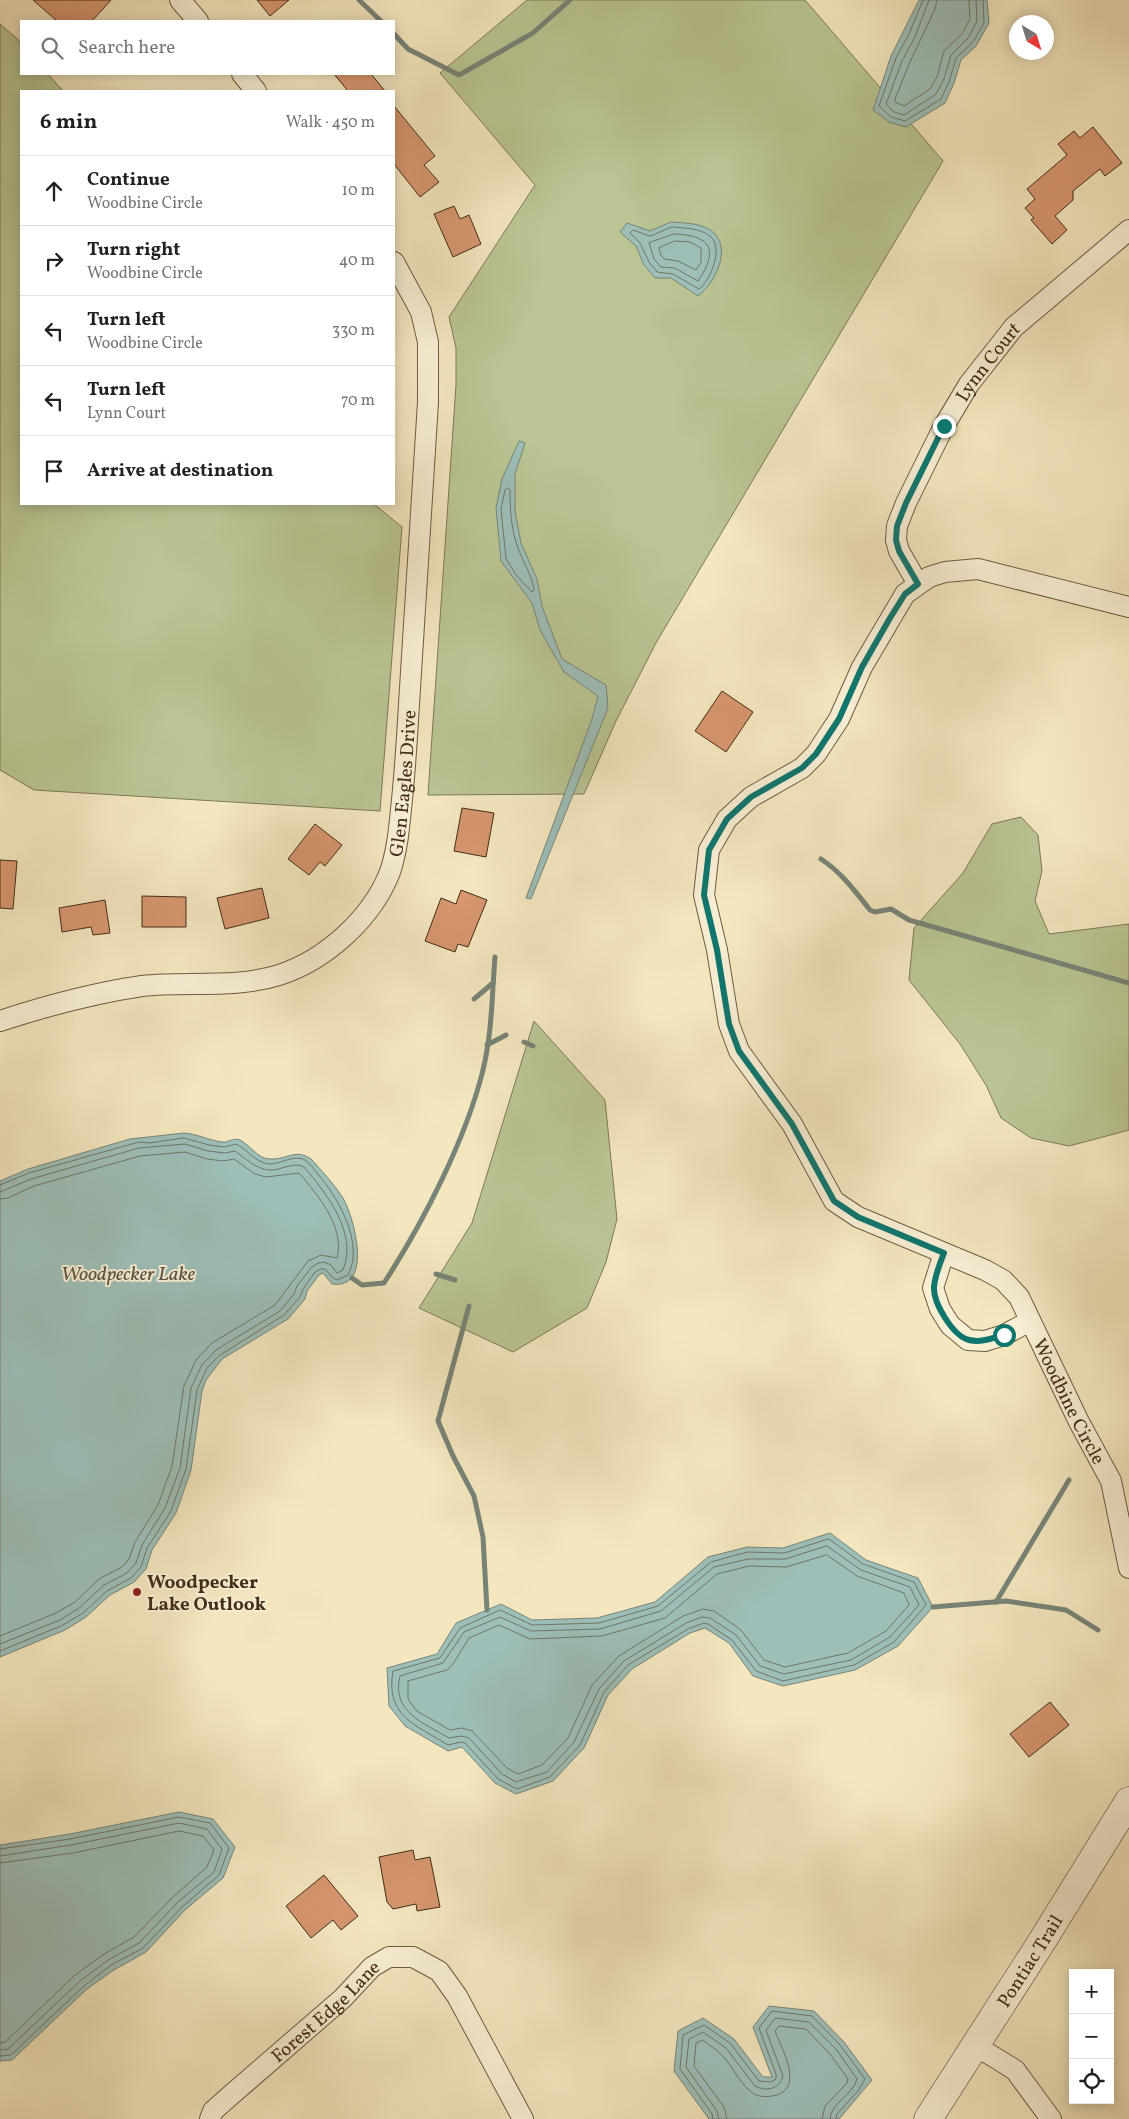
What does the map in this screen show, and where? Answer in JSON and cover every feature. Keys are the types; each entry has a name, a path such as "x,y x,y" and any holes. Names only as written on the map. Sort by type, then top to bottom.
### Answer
{"main road":[{"name":"Pontiac Trail","path":"928,2119 976,2046 1129,1801"}],"street":[{"path":"180,0 197,20"},
{"path":"243,75 255,90"},
{"name":"Lynn Court","path":"918,584 899,551 896,540 897,526 906,503 944,426 969,384 1014,327 1129,230"},
{"name":"Glen Eagles Drive","path":"0,1021 87,996 143,986 260,980 294,970 328,950 355,927 374,902 389,874 396,851 405,772 428,402 428,342 421,312 395,264"},
{"name":"Woodbine Circle","path":"1129,607 978,569 945,572 929,577 918,584 905,594 890,618 862,667 839,719 816,754 802,768 751,797 727,819 709,850 704,895 717,950 729,1024 739,1051 792,1124 834,1201 858,1217 985,1270 1003,1280 1019,1297 1079,1422 1120,1478 1129,1568"},
{"name":"Woodbine Circle","path":"944,1253 933,1288 940,1309 950,1325 968,1340 986,1341 1004,1335 1030,1321"},
{"name":"Forest Edge Lane","path":"210,2119 213,2112 231,2095 342,1998 372,1967 390,1957 413,1957 439,1972 456,1996 523,2119"},
{"path":"976,2046 1015,2070 1051,2119"}],"green space":[{"path":"527,0 805,0 943,161 657,641 616,721 584,794 428,795 456,385 456,348 449,317 535,185 440,73"},
{"path":"0,24 20,41 20,75 49,75 62,90 20,90 20,505 375,505 402,527 380,811 34,790 0,770"},
{"path":"1021,817 1038,835 1042,871 1035,901 1049,934 1129,924 1129,1130 1069,1146 1031,1138 1001,1118 986,1085 960,1044 909,980 914,928 963,873 992,824"},
{"path":"534,1021 605,1100 617,1219 606,1262 587,1308 513,1352 419,1308 472,1223"}],"water":[{"path":"919,0 987,0 989,23 976,46 961,60 945,103 906,127 889,122 873,110 891,56"},
{"path":"671,222 694,224 706,228 711,230 720,241 721,258 715,276 698,296 671,278 655,278 644,265 636,246 620,232 627,223 650,231"},
{"path":"519,441 525,443 515,474 515,512 521,543 537,579 542,606 562,659 606,685 608,708 531,899 526,898 592,719 598,696 564,672 540,630 532,603 501,561 496,508 502,479"},
{"name":"Woodpecker Lake","path":"184,1133 222,1142 238,1139 262,1157 270,1159 300,1154 311,1159 343,1198 352,1220 357,1250 357,1264 353,1276 345,1283 332,1284 323,1273 319,1275 307,1291 305,1299 288,1319 222,1359 206,1380 202,1391 191,1470 176,1513 152,1550 146,1569 134,1582 110,1595 86,1617 65,1630 0,1657 0,1181 28,1169 130,1139"},
{"path":"830,1533 866,1560 918,1578 933,1607 898,1646 855,1670 783,1686 753,1676 729,1643 705,1628 690,1633 632,1669 608,1695 584,1748 553,1781 516,1794 495,1783 462,1747 448,1751 405,1726 389,1706 387,1668 437,1654 456,1623 501,1604 532,1620 597,1618 655,1602 708,1557 747,1547 783,1548"},
{"path":"179,1812 213,1819 235,1847 223,1878 185,1910 146,1952 114,1970 87,1989 12,2060 0,2061 0,1845 70,1834"},
{"path":"769,2006 814,2011 844,2042 872,2080 839,2119 709,2119 674,2071 678,2031 703,2018 734,2039 763,2077 772,2077 753,2027"}],"building":[{"path":"33,0 111,0 93,20 56,20"},
{"path":"257,0 289,0 270,16"},
{"path":"335,75 372,75 384,90 347,90"},
{"path":"395,107 435,156 424,165 439,182 420,197 395,165"},
{"path":"1093,127 1122,163 1105,176 1100,169 1073,191 1073,200 1055,216 1067,230 1052,244 1031,220 1034,218 1025,208 1035,199 1027,189 1067,155 1058,144 1074,131 1080,138"},
{"path":"454,206 460,219 469,215 481,244 453,257 434,214"},
{"path":"722,691 753,712 726,752 695,731"},
{"path":"462,808 494,813 486,857 454,851"},
{"path":"315,824 342,845 325,866 320,862 309,875 288,859"},
{"path":"0,860 17,861 13,909 0,908"},
{"path":"262,888 269,918 225,929 217,898"},
{"path":"461,890 487,900 468,947 458,944 455,952 425,941 441,898 456,904"},
{"path":"142,896 186,897 186,927 142,927"},
{"path":"105,900 110,933 93,935 91,927 62,932 59,908"},
{"path":"1050,1702 1069,1725 1029,1757 1010,1734"},
{"path":"413,1850 415,1860 430,1857 440,1907 417,1911 416,1904 393,1909 387,1902 379,1857"},
{"path":"324,1875 358,1916 341,1930 333,1920 311,1938 286,1906"}],"waterway":[{"path":"359,0 380,20"},
{"path":"395,35 408,49 459,75 533,33 570,0"},
{"path":"821,859 841,876 870,910 875,912 891,909 909,920 1129,983"},
{"path":"352,1278 362,1285 384,1283 414,1234 442,1180 466,1124 483,1070 491,1014 495,957"},
{"path":"474,999 493,983"},
{"path":"487,1045 506,1035"},
{"path":"524,1042 533,1046"},
{"path":"436,1274 455,1280"},
{"path":"469,1306 438,1421 453,1456 474,1496 483,1537 487,1610"},
{"path":"996,1602 1069,1480"},
{"path":"933,1607 1006,1601 1066,1610 1098,1630"}],"place":[{"name":"Woodpecker Lake Outlook","path":"137,1592"}],"route":[{"path":"944,426 906,503 897,526 896,540 899,551 918,584 905,594 890,618 862,667 839,719 816,754 802,768 751,797 727,819 709,850 704,895 717,950 729,1024 739,1051 792,1124 834,1201 858,1217 944,1253 933,1288 940,1309 950,1325 968,1340 986,1341 1004,1335"}]}
